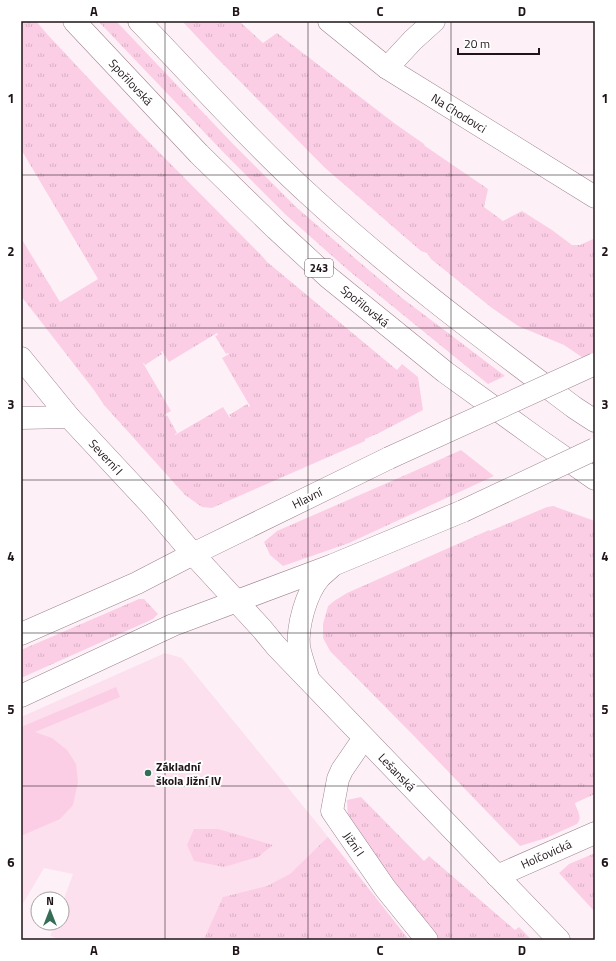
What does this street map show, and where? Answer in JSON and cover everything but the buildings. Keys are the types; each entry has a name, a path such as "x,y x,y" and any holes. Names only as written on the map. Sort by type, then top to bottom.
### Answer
{"main road":[{"name":"Spořilovská","path":"74,21 199,154 328,277 445,372 595,479"},
{"path":"139,21 260,148 343,225 459,320 575,408 595,421"},
{"name":"Na Chodovci","path":"329,21 387,68 595,197"},
{"path":"387,68 413,40 434,21"},
{"name":"Severní I","path":"21,358 69,417 148,502 236,602"},
{"name":"Hlavní","path":"21,634 137,583 389,458 595,364"},
{"path":"21,418 69,417"},
{"path":"21,696 173,625 332,565 463,511 595,449"},
{"path":"309,680 299,648 299,629 302,614 312,590 320,578 332,565"},
{"name":"Lešanská","path":"236,602 276,646 559,940"},
{"name":"Jižní I","path":"364,738 342,770 338,779 332,811 385,888 426,940"},
{"name":"Holčovická","path":"496,876 595,833"}],"shaded area":[{"name":"Základní škola Jižní IV","path":"165,653 182,658 321,828 409,940 61,940 50,936 52,931 70,931 70,891 67,891 73,874 44,868 21,907 21,717"}],"green space":[{"path":"21,21 36,21 136,129 267,262 397,370 402,364 418,377 423,410 365,439 365,441 212,508 202,507 185,495 104,405 21,296 21,238 60,302 98,279 22,151 21,152","holes":["217,333 218,335 215,336 226,354 229,354 222,358 250,406 249,407 247,404 229,415 231,417 230,418 223,407 175,435 177,433 167,415 165,417 164,415 171,411 143,363 145,365 162,354 162,351 169,362"]},
{"path":"98,21 116,21 234,145 295,206 402,298 505,376 488,384 348,270 286,215 225,154"},
{"path":"182,21 239,21 263,43 277,33 425,146 488,189 484,207 503,221 522,211 572,245 580,245 593,239 595,240 595,366 564,345 518,326 492,308 431,259 427,253 421,251 324,167"},
{"path":"461,450 494,476 349,543 283,566 270,555 264,542 277,531"},
{"path":"553,506 595,521 595,794 575,803 580,816 577,824 546,838 520,846 330,651 323,638 323,624 328,606 347,593 489,530 490,531 547,507"},
{"path":"139,599 144,599 158,614 153,619 21,678 21,650"},
{"path":"116,687 120,697 35,732 52,738 67,750 76,764 78,782 73,805 60,819 21,836 21,727"},
{"path":"361,797 424,861 429,856 515,930 519,927 532,940 437,940 348,820 347,800"},
{"path":"194,829 218,829 273,845 258,857 224,867 194,861 187,845"},
{"path":"328,837 409,940 204,939 223,897 267,886 290,874"},
{"path":"595,853 595,912 559,873 569,864"}],"place":[{"name":"Základní škola Jižní IV","path":"148,773"}]}
